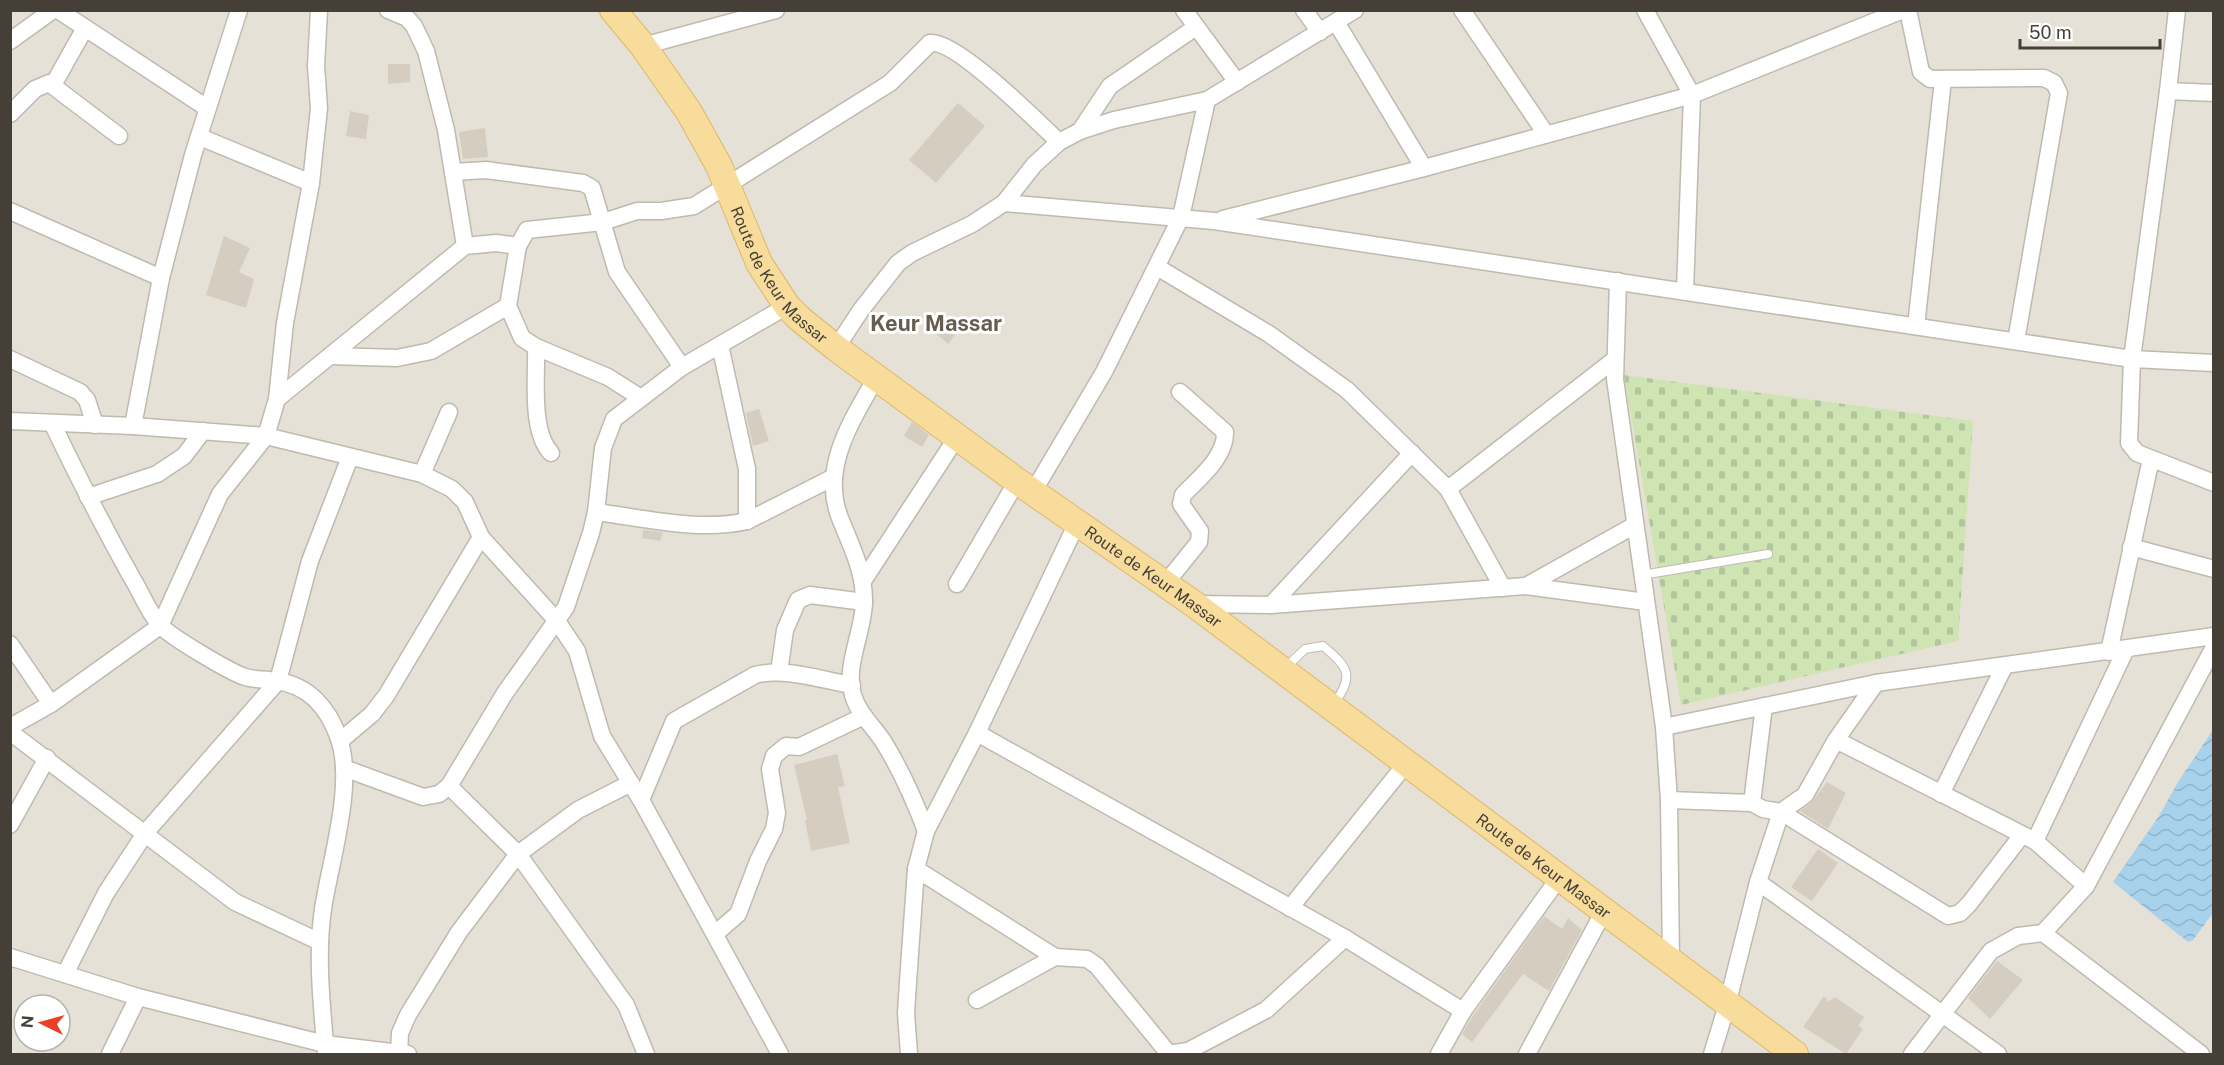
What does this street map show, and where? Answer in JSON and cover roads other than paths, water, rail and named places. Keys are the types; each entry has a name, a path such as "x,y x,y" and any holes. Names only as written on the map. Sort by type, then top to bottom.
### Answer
{"main road":[{"name":"Route de Keur Massar","path":"613,10 643,46 689,112 728,186 759,263 786,306 876,378 1194,604 1405,765 1795,1054"}],"street":[{"path":"10,41 53,10"},
{"path":"58,10 207,108"},
{"path":"134,426 161,278 207,108 239,10"},
{"path":"10,727 51,704 160,626 220,494 266,436 277,399 285,323 311,183 320,108 316,66 319,10"},
{"path":"388,10 407,18 414,26 426,51 453,172 465,246"},
{"path":"643,46 776,10"},
{"path":"1184,10 1237,82"},
{"path":"1304,10 1320,32"},
{"path":"836,348 898,263 912,253 972,224 1004,203 1034,165 1059,142 1080,131 1114,120 1207,100 1355,10"},
{"path":"1462,10 1546,134"},
{"path":"1645,10 1692,95 1685,291"},
{"path":"1214,221 1424,168 1692,95 1903,10"},
{"path":"1908,10 1921,72 1930,79 1943,81 2044,78 2054,83 2059,93 2016,341"},
{"path":"2177,10 2132,359 2129,443 2137,453 2214,483"},
{"path":"1336,22 1424,168"},
{"path":"1080,131 1110,86 1196,27"},
{"path":"54,85 85,28"},
{"path":"641,398 590,368 536,347 522,338 508,306 518,246 527,230 603,222 637,211 661,211 694,206 890,82 930,44 936,42 945,45 997,84 1059,142"},
{"path":"1916,326 1943,81"},
{"path":"10,114 40,85 54,85 119,136"},
{"path":"2168,91 2214,93"},
{"path":"957,584 1104,372 1181,217 1207,100"},
{"path":"200,137 311,183"},
{"path":"453,172 486,170 583,183 592,188 617,272 682,367"},
{"path":"1004,203 1214,221 2132,359 2214,363"},
{"path":"10,211 161,278"},
{"path":"277,399 465,246 496,243 518,246"},
{"path":"1157,267 1269,334 1347,390 1448,489 1503,588"},
{"path":"1618,280 1614,360 1664,727 1669,800 1671,962"},
{"path":"330,356 397,358 431,351 508,306"},
{"path":"344,768 423,797 439,794 449,786 505,693 566,607 574,588 596,512 606,433 614,419 682,367 786,306"},
{"path":"720,345 747,469 747,521"},
{"path":"536,347 538,426 543,445 551,453"},
{"path":"10,358 80,392 87,400 95,425"},
{"path":"1448,489 1614,360"},
{"path":"876,378 837,458 834,477 834,499 839,517 857,554 863,581 864,602 852,685 857,706 882,740 909,785 926,831"},
{"path":"1165,584 1200,542 1200,531 1181,504 1183,495 1220,454 1226,442 1225,432 1180,392"},
{"path":"422,474 449,412"},
{"path":"10,421 134,426 266,436 422,474 452,489 465,502 481,537 556,621 577,651 595,722 602,736 641,800 780,1054"},
{"path":"53,424 87,497 160,626 228,670 260,680 278,681 309,693 321,704 332,720 340,741 344,768 338,833 320,942 326,1049"},
{"path":"87,497 157,474 183,456 203,431"},
{"path":"863,581 957,437"},
{"path":"1272,605 1412,453"},
{"path":"65,974 111,885 146,832 278,681 310,561 350,457"},
{"path":"1669,800 1752,803 1763,809 1781,812 1948,916 1960,913 2029,838 2118,650 2131,548 2151,459"},
{"path":"596,512 714,525 747,521 834,477"},
{"path":"909,1054 906,1013 916,868 926,831 977,733 1077,523"},
{"path":"1526,586 1635,525"},
{"path":"340,741 372,714 386,696 481,537"},
{"path":"2131,548 2214,569"},
{"path":"1194,604 1272,605 1526,586 1646,602"},
{"path":"779,672 785,630 798,600 810,596 864,602"},
{"path":"1664,727 1876,683 2214,636"},
{"path":"10,644 51,704"},
{"path":"1912,1054 1991,951 2018,936 2043,933 2086,886 2214,647"},
{"path":"1941,794 2004,667"},
{"path":"641,800 674,721 755,675 779,672 852,685"},
{"path":"1712,1054 1727,1005 1758,882 1781,812 1805,795 1836,740 1876,683"},
{"path":"1752,803 1764,706"},
{"path":"715,934 738,914 758,861 774,829 777,813 770,769 774,756 786,746 799,747 864,716"},
{"path":"10,732 146,832 236,902 320,942"},
{"path":"977,733 1345,938 1463,1011"},
{"path":"1836,740 2029,838 2086,886"},
{"path":"10,825 47,758"},
{"path":"1290,908 1405,765"},
{"path":"10,957 326,1049 402,1053 400,1033 408,1015 459,932 518,854 578,810 631,783"},
{"path":"449,786 518,854 626,1005 646,1054"},
{"path":"916,868 1055,957 1087,959 1097,966 1169,1054 1189,1053 1266,1010 1345,938"},
{"path":"1439,1054 1463,1011 1559,878"},
{"path":"1758,882 1998,1054"},
{"path":"1527,1054 1604,911"},
{"path":"2043,933 2201,1054"},
{"path":"977,1000 1055,957"},
{"path":"110,1054 138,996"}],"lane":[{"path":"1642,575 1768,554"},
{"path":"1281,671 1305,649 1323,646 1344,664 1348,675 1347,687 1332,709"}],"water":[{"path":"2213,730 2213,913 2193,940 2188,942 2113,882 2159,816 2178,782"}],"district":[{"name":"Keur Massar","path":"936,323"}]}
